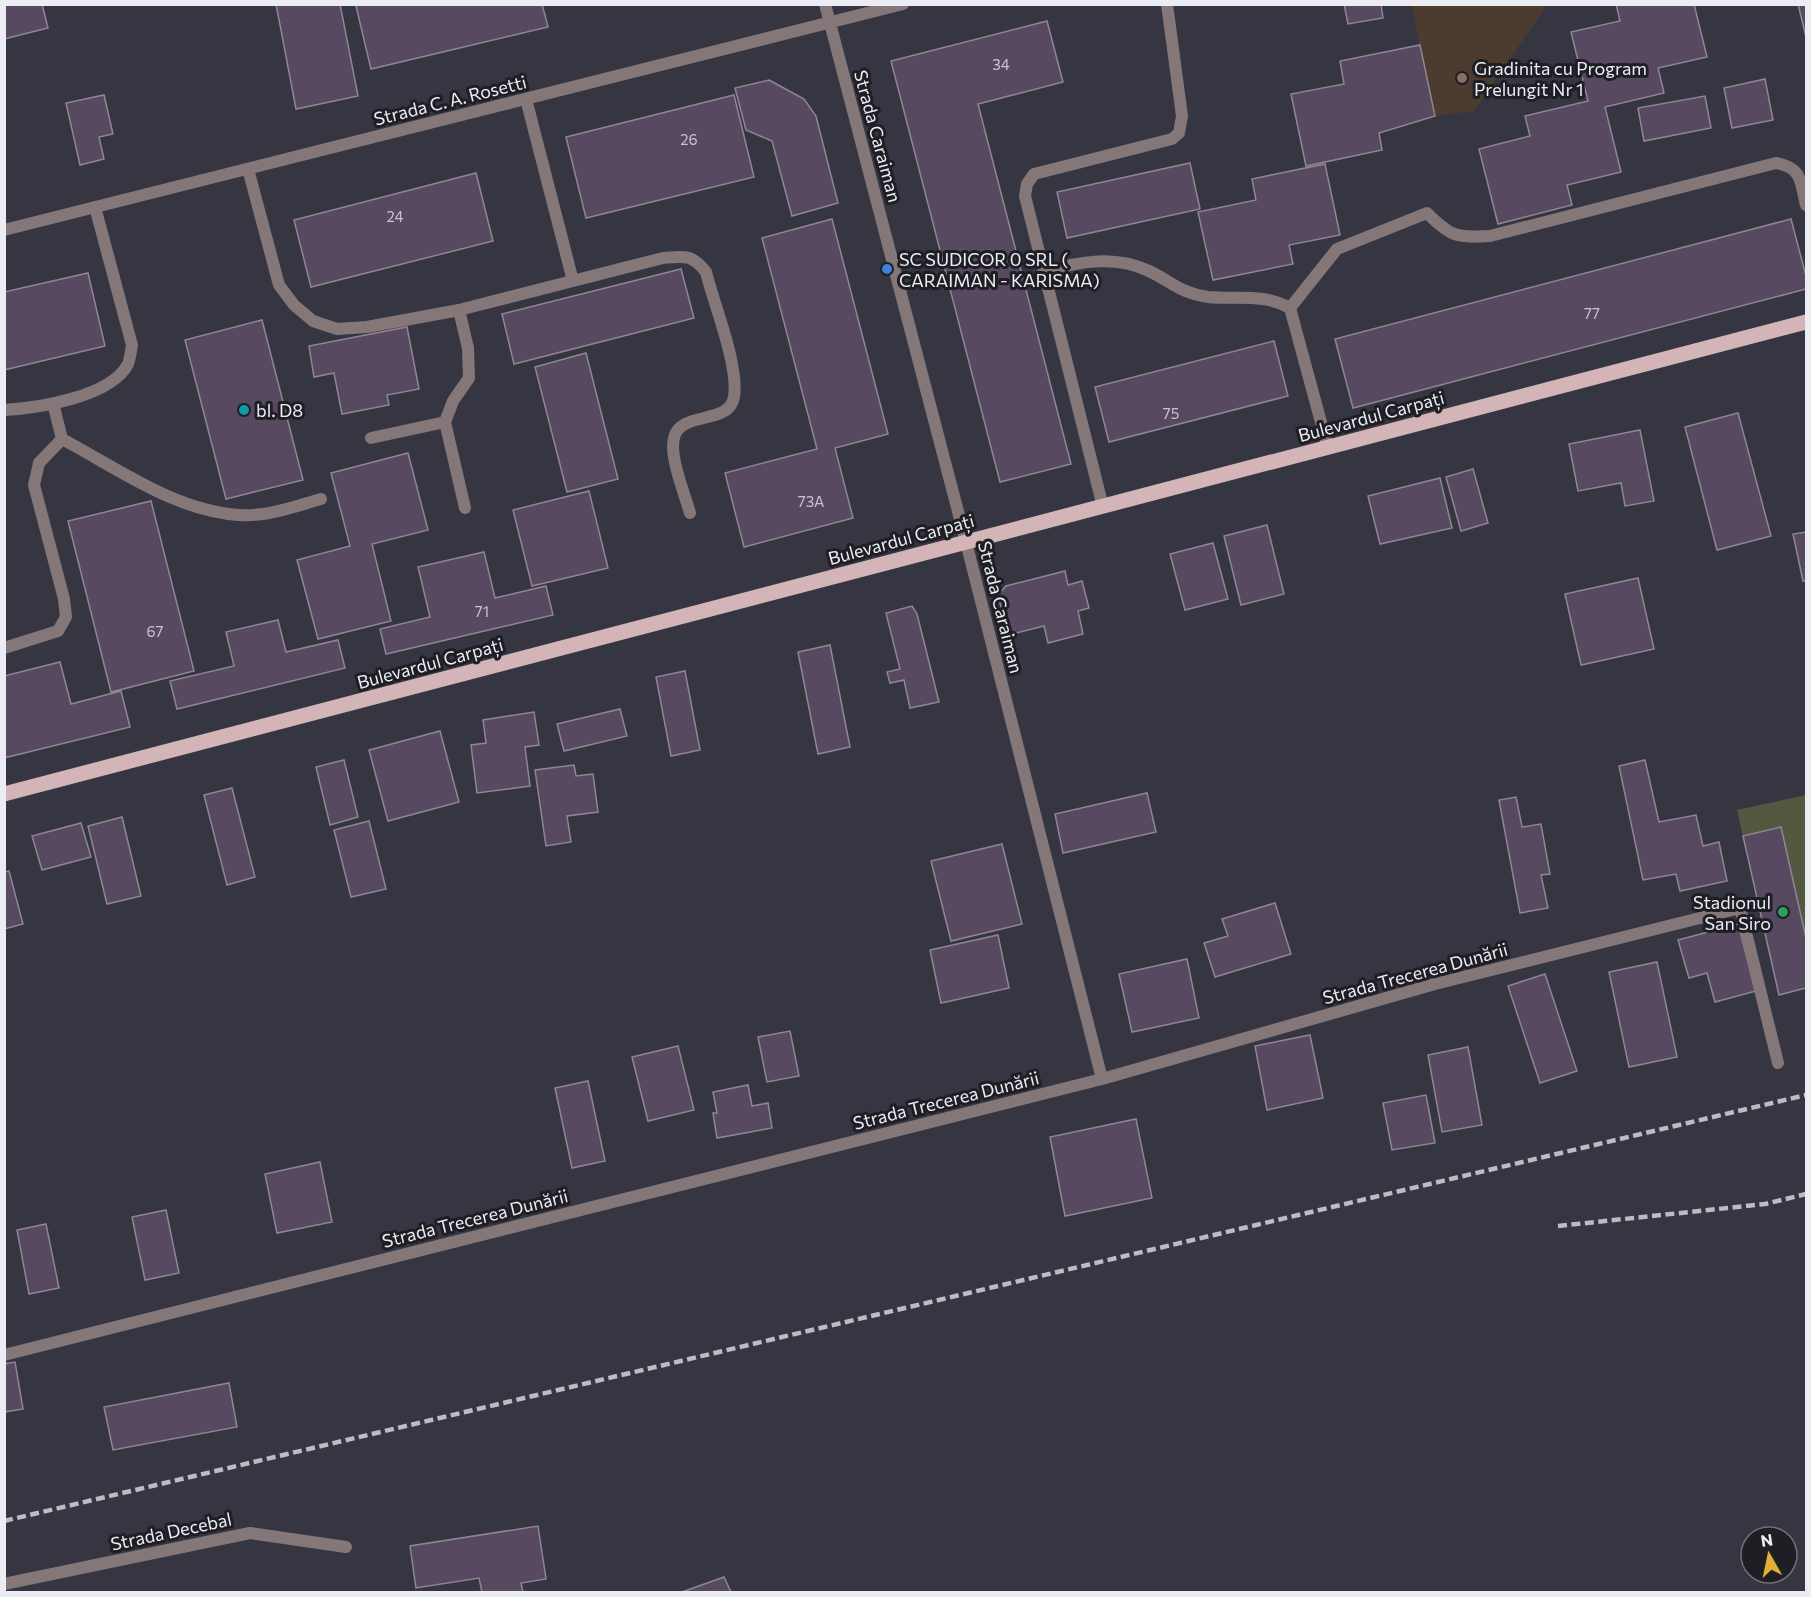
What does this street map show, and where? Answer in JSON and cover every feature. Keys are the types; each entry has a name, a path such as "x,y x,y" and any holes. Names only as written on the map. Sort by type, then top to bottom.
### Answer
{"main road":[{"name":"Bulevardul Carpați","path":"4,794 1806,322"}],"street":[{"name":"Strada Caraiman","path":"825,4 966,542 1102,1079"},
{"name":"Strada C. A. Rosetti","path":"4,230 903,4"},
{"path":"1103,507 1024,196 1027,184 1034,174 1172,139 1179,133 1182,116 1167,4"},
{"path":"526,99 573,280"},
{"path":"1290,308 1337,249 1427,213 1445,231 1466,237 1490,236 1776,163 1789,166 1798,172 1806,206"},
{"path":"248,169 279,285 294,305 313,321 338,329 368,327 459,310 663,258 683,256 697,260 706,272 732,366 734,398 725,411 682,425 674,437 674,452 690,513"},
{"path":"4,410 53,403 94,391 112,380 128,364 132,345 95,207"},
{"path":"1045,272 1071,264 1098,261 1127,263 1150,271 1175,288 1208,297 1275,300 1290,308 1328,448"},
{"path":"459,310 468,348 469,378 453,401 445,422 465,508"},
{"path":"53,403 62,439 171,497 203,509 241,515 271,512 321,499"},
{"path":"371,438 445,422"},
{"path":"4,648 58,631 66,617 64,599 34,485 39,463 62,439"},
{"name":"Strada Trecerea Dunării","path":"4,1355 1102,1079 1435,984 1740,908 1778,1063"},
{"name":"Strada Decebal","path":"4,1584 250,1533 346,1547"}],"shaded area":[{"name":"Gradinita cu Program Prelungit Nr 1","path":"1411,5 1547,5 1474,111 1435,116"}],"green space":[{"name":"Stadionul San Siro","path":"1806,795 1806,988 1779,995 1737,810"}],"building":[{"path":"4,4 42,4 48,28 4,39"},
{"path":"276,4 340,4 358,96 296,109"},
{"path":"362,4 542,4 548,27 371,69 356,6"},
{"path":"1344,4 1381,4 1383,18 1348,24"},
{"path":"1616,4 1694,4 1707,57 1658,68 1664,93 1605,107 1621,172 1567,185 1572,205 1498,224 1479,149 1530,136 1525,116 1588,101 1571,32 1620,21"},
{"path":"1798,4 1806,4 1806,37"},
{"path":"1047,21 1063,82 978,104 1071,464 1000,482 891,61"},
{"path":"1420,45 1435,116 1379,133 1382,150 1306,166 1291,94 1344,84 1340,61"},
{"path":"1765,79 1773,120 1732,128 1724,88"},
{"path":"769,80 804,99 816,116 838,203 792,216 772,141 746,130 735,88"},
{"path":"104,95 113,134 99,137 104,159 80,165 66,103"},
{"path":"734,95 754,177 586,218 566,137"},
{"path":"1705,96 1711,128 1644,141 1638,108"},
{"path":"1190,163 1200,209 1067,238 1057,192"},
{"path":"1325,164 1340,235 1289,245 1293,264 1213,280 1198,212 1256,200 1252,179"},
{"path":"476,173 493,241 311,287 294,220"},
{"path":"832,219 888,434 835,448 853,518 744,547 725,473 817,449 762,238"},
{"path":"1791,219 1806,276 1806,289 1353,408 1335,339"},
{"path":"681,269 694,318 514,364 502,314"},
{"path":"88,273 105,346 4,370 4,292"},
{"name":"bl. D8","path":"262,320 303,480 226,499 185,340"},
{"path":"407,327 419,389 387,395 389,405 342,414 334,373 314,377 309,346"},
{"path":"1274,341 1288,396 1109,442 1095,387"},
{"path":"586,353 618,479 567,492 535,367"},
{"path":"1738,413 1771,536 1717,550 1685,427"},
{"path":"1640,430 1654,501 1625,506 1621,483 1578,491 1569,444"},
{"path":"408,453 428,530 372,544 391,621 318,639 297,560 350,546 331,473"},
{"path":"1473,469 1488,523 1461,531 1446,477"},
{"path":"1440,478 1452,528 1380,544 1368,496"},
{"path":"589,491 608,568 532,586 513,510"},
{"path":"151,501 194,671 111,692 68,521"},
{"path":"1267,525 1284,594 1241,605 1224,536"},
{"path":"1806,532 1806,581 1803,581 1793,534"},
{"path":"1213,543 1228,599 1185,610 1170,554"},
{"path":"484,552 495,598 546,586 553,615 386,654 380,629 430,617 418,567"},
{"path":"1065,571 1068,585 1082,581 1089,608 1078,611 1083,634 1048,643 1044,626 1008,635 998,595 1006,586"},
{"path":"1638,578 1654,649 1581,665 1565,594"},
{"path":"912,606 917,614 939,702 910,708 904,680 890,683 887,672 900,669 886,613"},
{"path":"278,620 286,652 338,640 345,668 177,709 170,681 234,666 226,632"},
{"path":"830,645 850,747 818,754 798,652"},
{"path":"60,662 71,704 121,691 130,727 4,758 4,676"},
{"path":"685,671 700,750 671,756 656,677"},
{"path":"620,709 627,736 564,751 557,724"},
{"path":"534,712 539,745 525,747 530,786 477,793 471,745 486,743 483,720"},
{"path":"440,731 459,802 388,821 369,750"},
{"path":"344,760 358,817 330,825 316,767"},
{"path":"1645,760 1659,822 1696,815 1703,846 1719,842 1727,881 1680,891 1676,874 1643,880 1619,766"},
{"path":"574,765 576,776 593,774 598,812 567,816 571,842 546,846 535,770"},
{"path":"232,788 255,877 227,885 204,795"},
{"path":"1147,793 1156,832 1063,853 1055,814"},
{"path":"1516,797 1522,827 1541,824 1550,874 1541,875 1548,908 1520,913 1499,800"},
{"path":"122,817 141,896 107,904 88,826"},
{"path":"369,821 386,889 351,897 334,830"},
{"path":"81,823 91,857 42,870 32,836"},
{"name":"Stadionul San Siro","path":"1781,827 1806,938 1806,988 1779,995 1743,836"},
{"path":"1002,844 1022,924 951,941 931,861"},
{"path":"9,871 23,924 4,929 4,872"},
{"path":"1275,903 1291,954 1215,977 1204,943 1228,936 1222,919"},
{"path":"1738,924 1756,991 1715,1002 1707,973 1689,978 1678,940"},
{"path":"998,935 1009,988 941,1003 930,950"},
{"path":"1187,959 1199,1018 1132,1032 1119,974"},
{"path":"1657,962 1677,1057 1629,1067 1609,972"},
{"path":"1545,974 1577,1071 1540,1083 1508,986"},
{"path":"790,1031 799,1076 767,1082 758,1037"},
{"path":"1310,1035 1323,1098 1267,1110 1255,1046"},
{"path":"678,1046 694,1110 648,1121 632,1057"},
{"path":"1468,1047 1482,1125 1442,1132 1428,1055"},
{"path":"588,1081 605,1161 572,1168 555,1088"},
{"path":"748,1085 752,1106 768,1103 772,1128 717,1138 713,1113 717,1113 713,1092"},
{"path":"1426,1095 1435,1143 1392,1150 1383,1103"},
{"path":"1136,1119 1152,1198 1065,1216 1050,1137"},
{"path":"320,1162 332,1222 277,1233 265,1174"},
{"path":"166,1210 179,1273 145,1280 132,1217"},
{"path":"46,1224 59,1288 29,1294 17,1230"},
{"path":"15,1362 23,1409 4,1412 4,1364"},
{"path":"229,1383 237,1427 113,1450 104,1407"},
{"path":"538,1526 546,1579 521,1583 523,1592 482,1592 479,1578 416,1588 410,1546"},
{"path":"724,1577 731,1592 682,1592"}],"railway":[{"path":"4,1521 1806,1095"},
{"path":"1558,1226 1765,1204 1806,1194"}],"place":[{"name":"Gradinita cu Program Prelungit Nr 1","path":"1462,78"},
{"name":"SC SUDICOR 0 SRL ( CARAIMAN - KARISMA)","path":"887,269"},
{"name":"bl. D8","path":"244,410"},
{"name":"Stadionul San Siro","path":"1783,912"}]}
